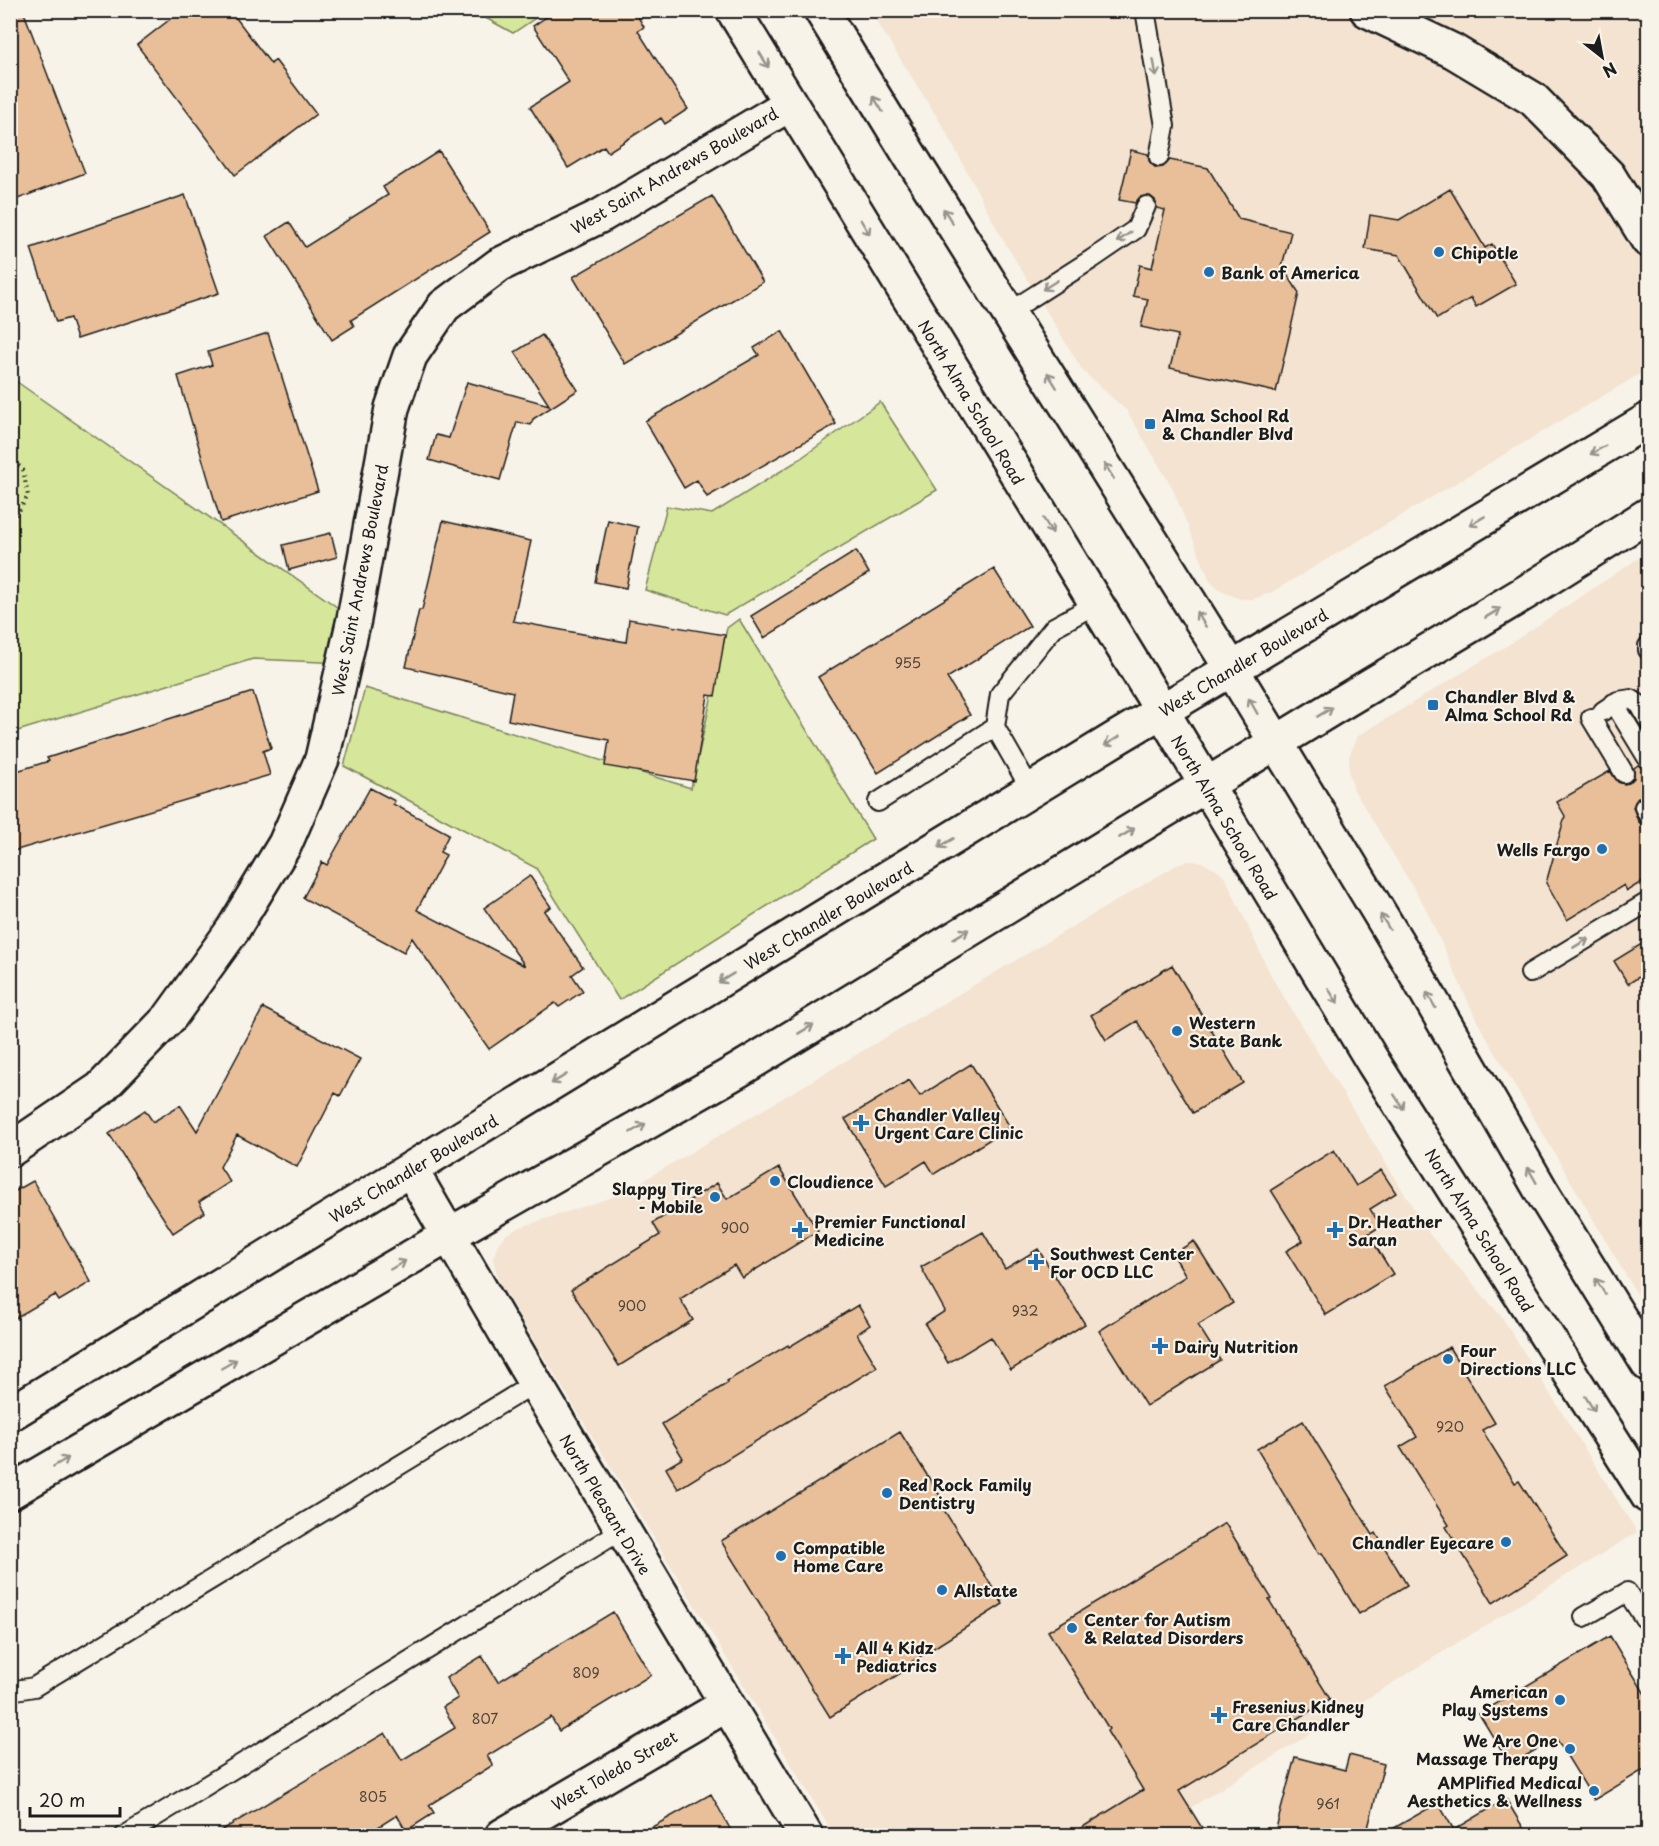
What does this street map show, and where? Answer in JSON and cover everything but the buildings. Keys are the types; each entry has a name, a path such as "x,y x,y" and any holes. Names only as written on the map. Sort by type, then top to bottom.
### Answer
{"main road":[{"name":"North Alma School Road","path":"733,10 1162,711 1373,1062 1648,1496"},
{"path":"821,10 1231,669 1415,972 1542,1192 1648,1364"},
{"path":"1367,10 1454,51 1533,99 1608,175 1648,240"},
{"name":"West Saint Andrews Boulevard","path":"10,1150 100,1089 170,1017 231,930 285,844 322,759 354,619 392,408 410,356 444,306 499,265 602,215 790,104"},
{"name":"West Chandler Boulevard","path":"10,1414 1031,790 1648,420"},
{"path":"10,1492 449,1235 738,1070 1528,591 1648,515"},
{"name":"North Pleasant Drive","path":"411,1170 726,1706 806,1836"},
{"name":"West Toledo Street","path":"502,1836 726,1706"}],"lane":[{"path":"1145,10 1165,126 1159,157"},
{"path":"1009,312 1136,229 1146,206"},
{"path":"1031,790 995,727 1000,694 1054,627 1096,604"},
{"path":"1602,711 1618,701 1631,699 1640,705 1648,720"},
{"path":"1602,711 1635,767"},
{"path":"1602,711 1635,767"},
{"path":"878,802 995,727"},
{"path":"1530,972 1648,902"},
{"path":"10,1691 34,1687 535,1383"},
{"path":"124,1836 622,1530"},
{"path":"1584,1617 1627,1592 1647,1620"}],"path":[{"path":"10,457 23,470 28,496 10,525"}],"shaded area":[{"path":"870,11 1648,11 1648,369 1272,592 1253,599 1240,599 1219,590 1210,581 1172,487 1127,411 1083,371 1002,238 944,128"},
{"path":"1648,552 1648,1313 1477,1021 1424,905 1354,790 1349,773 1349,756 1358,736 1513,642"},
{"path":"1189,861 1201,862 1225,877 1272,978 1430,1235 1501,1316 1637,1532 1146,1835 834,1835 500,1284 493,1259 498,1244 507,1234 521,1227 619,1195 1177,865"}],"green space":[{"path":"473,11 546,11 513,33"},
{"path":"10,377 354,619 343,663 253,659 11,733"},
{"path":"880,402 937,490 725,615 645,590 667,506 712,514 794,463"},
{"path":"739,619 873,839 619,1000 536,868 344,766 365,688 691,788 727,628"}],"place":[{"name":"Chipotle","path":"1439,252"},
{"name":"Bank of America","path":"1209,272"},
{"name":"Alma School Rd & Chandler Blvd","path":"1150,424"},
{"name":"Chandler Blvd & Alma School Rd","path":"1433,705"},
{"name":"Wells Fargo","path":"1602,849"},
{"name":"Western State Bank","path":"1177,1031"},
{"name":"Chandler Valley Urgent Care Clinic","path":"861,1123"},
{"name":"Cloudience","path":"775,1181"},
{"name":"Slappy Tire - Mobile","path":"715,1197"},
{"name":"Premier Functional Medicine","path":"800,1230"},
{"name":"Dr. Heather Saran","path":"1335,1230"},
{"name":"Southwest Center For OCD LLC","path":"1036,1262"},
{"name":"Dairy Nutrition","path":"1160,1346"},
{"name":"Four Directions LLC","path":"1448,1359"},
{"name":"Red Rock Family Dentistry","path":"887,1493"},
{"name":"Chandler Eyecare","path":"1506,1542"},
{"name":"Compatible Home Care","path":"781,1556"},
{"name":"Allstate","path":"942,1590"},
{"name":"Center for Autism & Related Disorders","path":"1072,1628"},
{"name":"All 4 Kidz Pediatrics","path":"843,1656"},
{"name":"American Play Systems","path":"1560,1700"},
{"name":"Fresenius Kidney Care Chandler","path":"1219,1715"},
{"name":"We Are One Massage Therapy","path":"1570,1749"},
{"name":"AMPlified Medical Aesthetics & Wellness","path":"1594,1791"}]}
